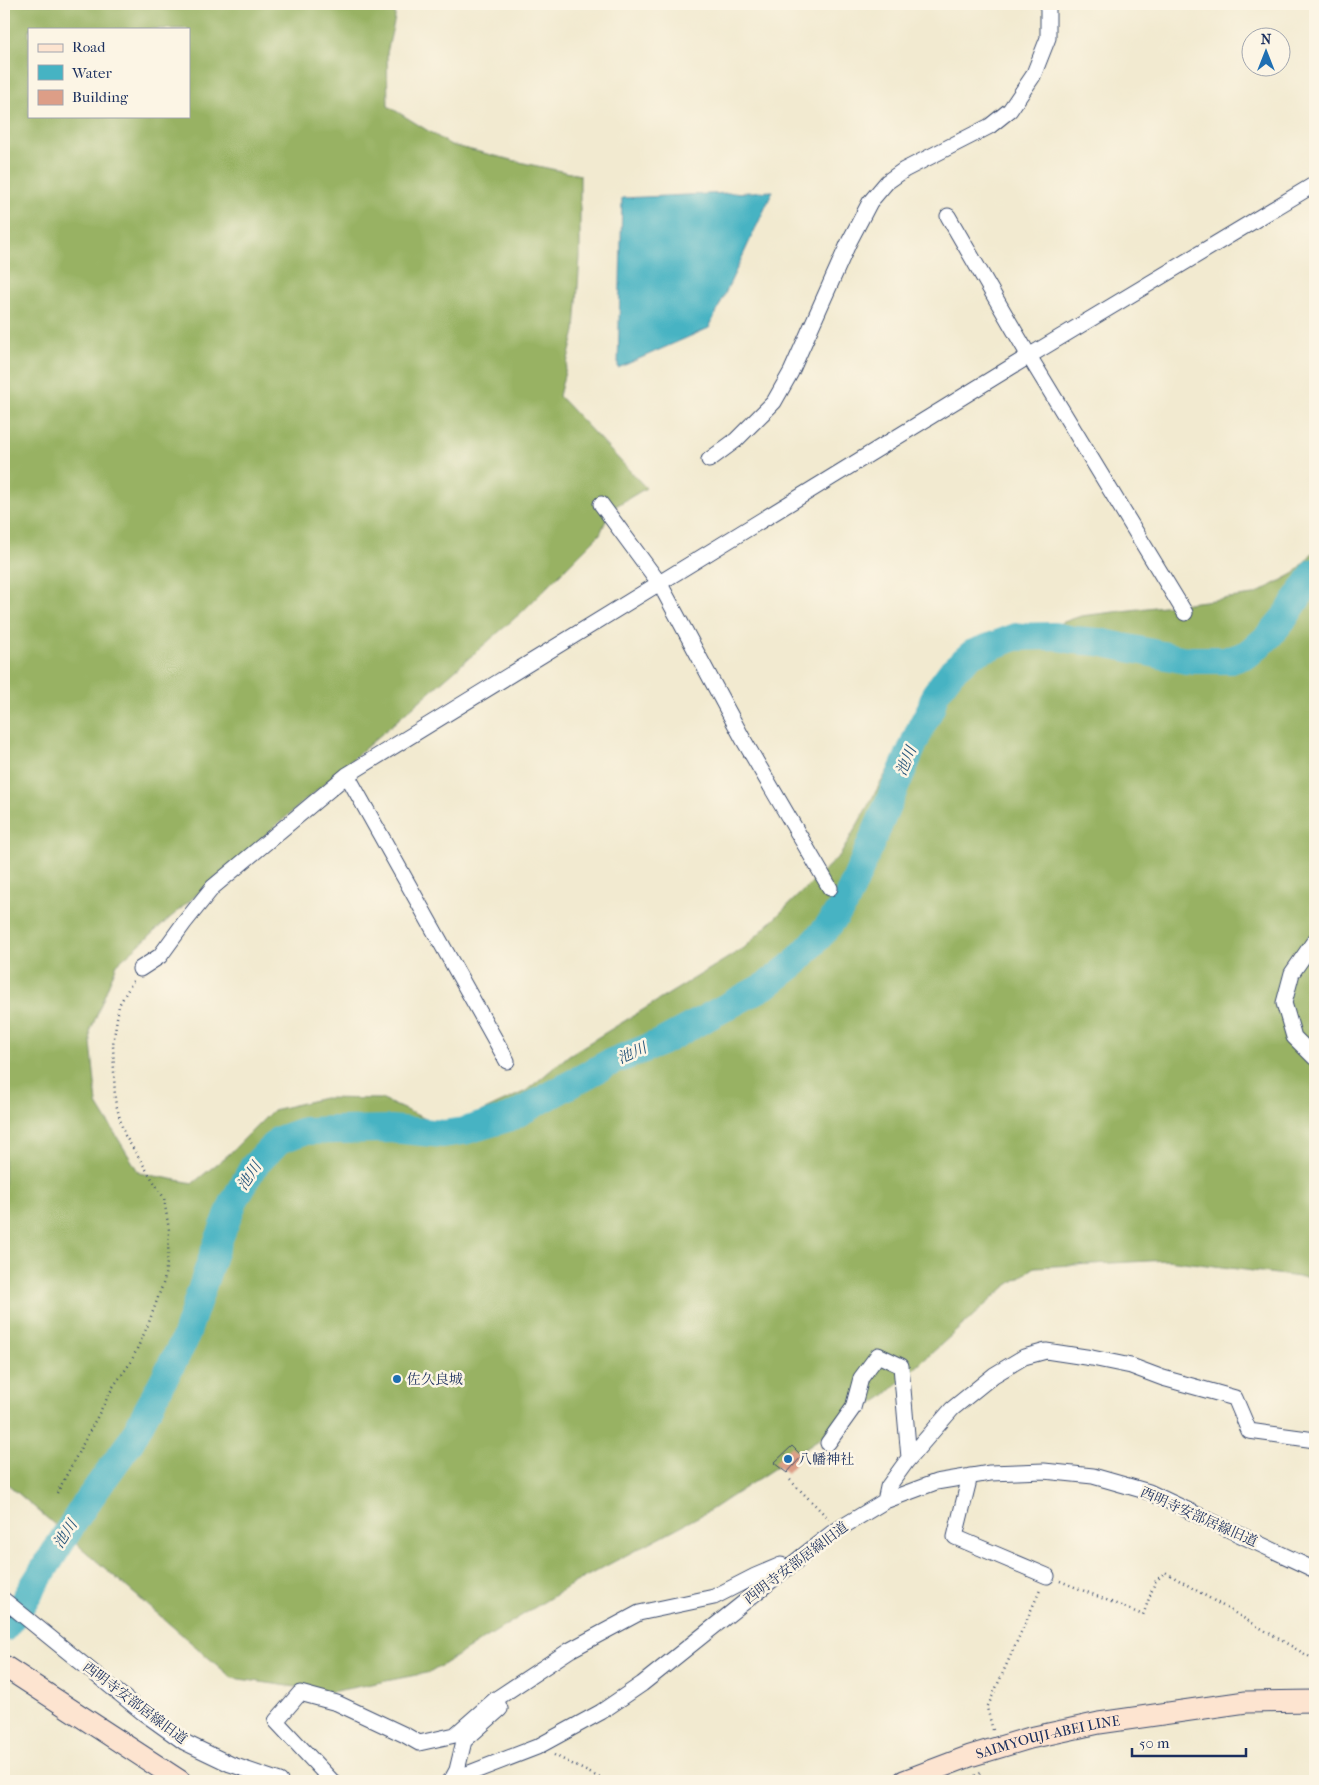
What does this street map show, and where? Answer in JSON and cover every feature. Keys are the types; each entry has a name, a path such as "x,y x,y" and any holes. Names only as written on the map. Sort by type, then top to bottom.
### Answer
{"main road":[{"path":"4,1666 180,1781"},
{"name":"SAIMYOUJI-ABEI LINE","path":"904,1781 970,1756 1030,1738 1099,1722 1246,1702 1315,1701"}],"street":[{"path":"709,460 736,440 774,402 791,372 849,242 870,202 887,182 904,170 990,126 1010,110 1033,76 1048,38 1048,4"},
{"path":"140,968 160,956 214,887 347,775 1029,356 1315,184"},
{"path":"948,216 1029,356 1186,613"},
{"path":"601,504 660,584 743,739 830,888"},
{"path":"347,775 507,1061"},
{"path":"1315,940 1292,973 1284,1003 1294,1037 1315,1058"},
{"path":"885,1501 888,1487 909,1458 952,1409 994,1375 1024,1358 1046,1351 1131,1366 1163,1378 1236,1398 1249,1431 1315,1440"},
{"path":"828,1443 853,1408 862,1378 878,1355 901,1366 909,1458"},
{"name":"西明寺安部居線旧道","path":"450,1781 537,1747 601,1712 642,1684 832,1533 885,1501 936,1482 990,1472 1044,1471 1093,1476 1150,1492 1315,1570"},
{"path":"970,1476 955,1537 1047,1576"},
{"path":"332,1781 276,1721 300,1693 337,1703 419,1743 455,1735 496,1699 570,1650 638,1614 714,1597 755,1576 801,1557"},
{"name":"西明寺安部居線旧道","path":"5,1601 142,1712 184,1742 230,1764 280,1781"},
{"path":"450,1781 457,1770 464,1741 500,1710 496,1699"}],"path":[{"path":"57,1493 113,1387 131,1362 148,1325 164,1281 168,1256 170,1230 164,1198 124,1134 114,1100 113,1044 119,1005 140,968"},
{"path":"790,1480 832,1522"},
{"path":"997,1748 987,1708 1047,1576 1143,1615 1155,1582 1165,1572 1315,1660"},
{"path":"537,1747 606,1781"}],"green space":[{"path":"4,4 395,4 395,18 387,53 388,106 451,145 580,175 580,257 575,331 559,396 646,488 611,509 600,534 523,611 117,964 90,1032 97,1104 139,1173 193,1183 228,1155 273,1110 324,1098 381,1099 446,1128 526,1091 569,1055 744,948 841,854 924,705 980,651 1081,616 1254,595 1295,573 1315,550 1315,1279 1168,1260 1035,1267 1005,1287 883,1397 709,1511 574,1583 431,1672 331,1692 232,1678 4,1481"}],"water":[{"path":"773,191 709,328 618,368 622,198"}],"building":[{"name":"八幡神社","path":"792,1446 802,1456 787,1473 774,1463"}],"waterway":[{"name":"池川","path":"4,1628 20,1607 84,1506 131,1441 184,1341 215,1249 234,1201 253,1167 279,1140 304,1131 391,1129 443,1134 464,1131 511,1117 609,1063 662,1042 768,984 795,963 826,929 845,903 931,708 935,694 952,671 973,653 1016,637 1054,636 1099,642 1186,660 1231,660 1248,654 1269,636 1285,617 1315,572"}],"place":[{"name":"佐久良城","path":"397,1379"},
{"name":"八幡神社","path":"788,1459"}]}
